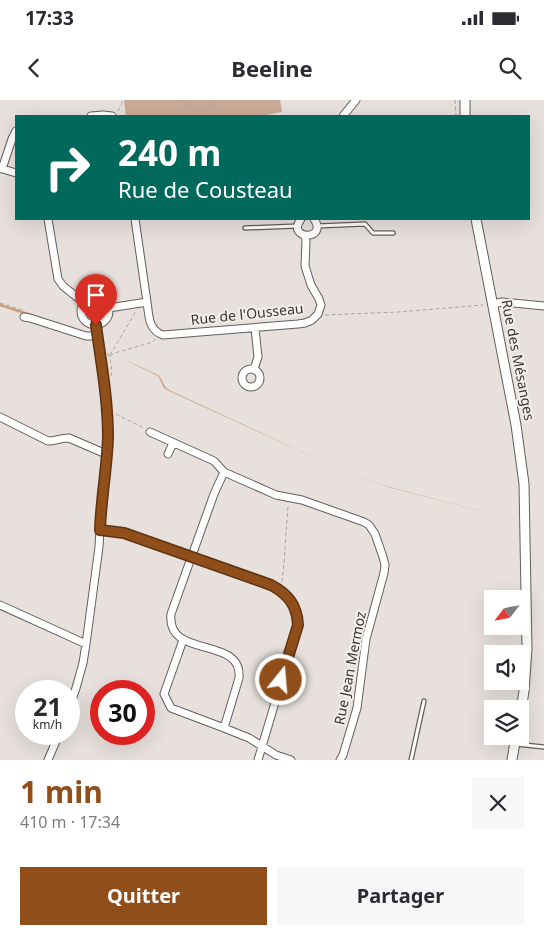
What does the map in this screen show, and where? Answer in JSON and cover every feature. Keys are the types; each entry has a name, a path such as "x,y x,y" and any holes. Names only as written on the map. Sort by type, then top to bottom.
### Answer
{"main road":[{"path":"465,100 466,115"},
{"name":"Rue des Mésanges","path":"476,220 516,425 524,484 528,649 523,700"},
{"path":"512,760 515,745"}],"street":[{"path":"345,115 356,100"},
{"path":"15,133 1,168 15,173"},
{"path":"48,220 58,279 63,286 83,302"},
{"path":"135,220 150,323 158,333"},
{"path":"299,222 299,232 305,235 315,232 315,222"},
{"name":"Rue de l'Ousseau","path":"158,333 167,335 255,328 305,323 312,320 320,311 320,302 311,285 305,266 305,235"},
{"path":"91,297 104,300 108,308 106,319 96,325 86,322 80,312 83,302 91,297"},
{"path":"108,308 147,302"},
{"path":"493,304 502,302 544,306"},
{"path":"24,317 86,336 98,336"},
{"path":"78,680 86,644 100,530 100,511 108,440 108,410 96,325"},
{"path":"254,369 258,357 255,328"},
{"path":"0,417 48,441 69,438 106,454"},
{"name":"Rue Jean Mermoz","path":"150,432 214,461 224,472 276,496 302,500 369,525 375,534 385,565 384,578 364,648 358,708 340,760"},
{"path":"168,454 173,443"},
{"path":"224,472 214,494 171,621 172,628 183,640 224,653 233,658 238,664 239,678 224,728"},
{"path":"100,530 124,533 271,585 290,598 298,616 298,625 258,760"},
{"path":"0,605 86,644"},
{"path":"183,640 164,694 171,708 249,738 276,755 292,760"},
{"path":"48,760 54,745"}],"lane":[{"path":"244,228 299,222"},
{"path":"315,222 365,224 374,233 393,233"},
{"path":"411,760 424,701"},
{"path":"529,743 544,747"}],"path":[{"path":"114,115 122,104 122,100"},
{"path":"179,100 195,109 204,109 212,105 216,100"},
{"path":"455,100 456,115"},
{"path":"317,316 398,312 493,304"},
{"path":"136,311 110,356 153,342 158,333"},
{"path":"114,413 150,432"},
{"path":"280,590 284,562 288,498"}],"shaded area":[{"path":"124,100 280,100 282,112 266,115 126,115"},
{"path":"117,356 158,375 169,390 335,467 169,391 164,388 158,376"},
{"path":"335,467 386,486 518,521 388,487"}],"waterway":[{"path":"0,305 31,315"}],"route":[{"path":"96,325 108,410 108,440 100,511 100,530 124,533 271,585 290,598 298,616 298,625 281,680"}]}
